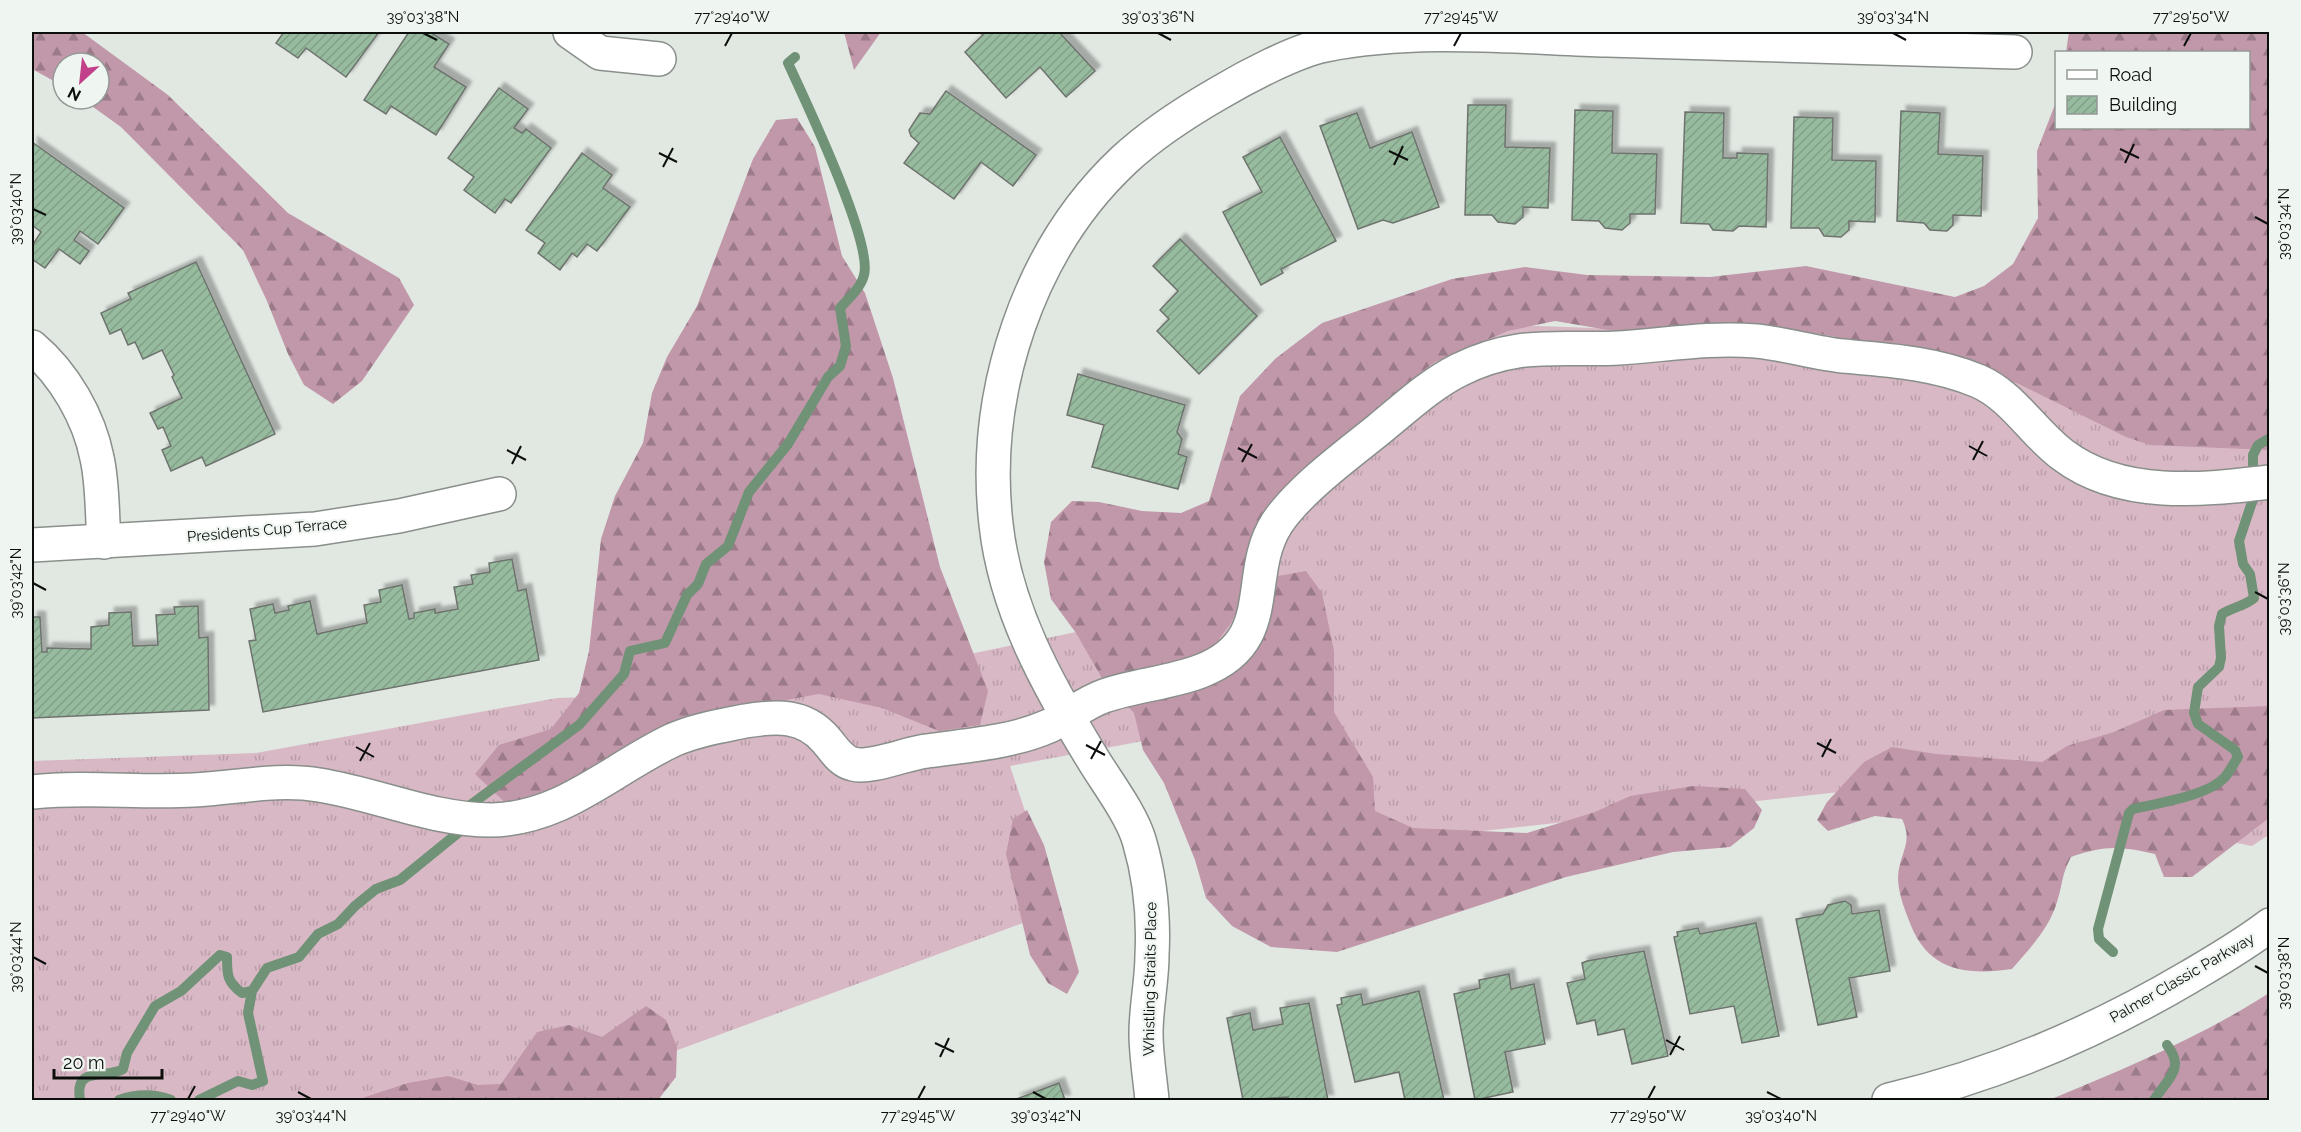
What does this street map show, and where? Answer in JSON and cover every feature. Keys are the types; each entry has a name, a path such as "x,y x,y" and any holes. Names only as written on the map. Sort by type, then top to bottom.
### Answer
{"street":[{"path":"570,32 600,53 659,59"},
{"name":"Whistling Straits Place","path":"1152,1101 1146,1032 1152,955 1152,897 1138,835 1067,716 1039,663 1008,587 996,526 993,478 997,418 1008,360 1022,318 1046,264 1079,212 1123,161 1178,117 1242,79 1321,38 1423,34 2015,52"},
{"path":"32,792 73,788 194,790 293,782 375,796 443,814 496,820 542,813 589,789 666,743 687,734 750,721 786,717 802,721 816,730 837,755 858,766 927,751 968,748 1045,728 1104,696 1187,676 1210,668 1229,656 1245,637 1254,618 1265,553 1274,528 1288,510 1343,458 1424,392 1458,370 1511,352 1623,348 1732,340 1919,365 1980,382 1998,393 2065,458 2086,468 2136,485 2186,489 2222,488 2270,482"},
{"path":"32,347 67,387 85,419 97,459 104,542"},
{"name":"Presidents Cup Terrace","path":"32,545 315,529 399,516 499,494"},
{"name":"Palmer Classic Parkway","path":"1889,1101 1942,1088 2045,1051 2132,1011 2248,942 2270,925"}],"green space":[{"path":"32,32 82,32 108,51 51,51 51,79 32,69"},
{"path":"844,32 881,32 854,70"},
{"path":"2069,32 2269,32 2269,450 2150,445 2126,437 2019,384 1937,355 1758,324 1614,331 1555,321 1508,331 1435,362 1404,385 1367,421 1248,588 1231,623 1211,650 1221,681 1250,657 1278,576 1306,571 1322,593 1334,651 1334,712 1373,777 1375,811 1413,828 1527,833 1595,812 1630,796 1693,786 1745,789 1762,810 1754,828 1730,847 1673,852 1566,877 1337,952 1271,947 1232,926 1206,898 1195,860 1164,783 1143,750 1134,713 1103,680 1076,633 1051,599 1044,562 1051,522 1072,501 1099,502 1142,511 1181,513 1209,501 1240,396 1275,359 1322,323 1452,279 1525,267 1587,275 1710,277 1806,266 1955,297 1984,286 2013,264 2038,218 2037,151 2055,105 2055,129 2250,129 2250,51 2066,51"},
{"path":"111,53 168,95 288,213 399,278 414,305 362,381 333,404 304,385 288,354 243,250 121,127 99,111 111,111"},
{"path":"797,118 815,147 842,256 865,293 893,378 940,567 988,691 980,725 939,731 882,708 819,694 732,710 546,800 514,811 475,774 499,745 551,729 579,693 589,651 601,539 615,496 643,443 652,393 667,357 697,306 753,159 776,120"},
{"path":"1480,324 1994,342 2269,346 2270,834 2252,846 1931,782 1301,851 1175,735 1010,766 1058,910 542,1100 32,1100 32,761 256,753 557,698 792,691 1187,609 1321,443"},
{"path":"2269,706 2269,818 2192,877 2164,877 2155,854 2132,849 2093,850 2071,857 2049,921 2012,969 1962,970 1948,966 1925,949 1908,918 1899,887 1899,869 1907,835 1902,819 1875,816 1828,831 1817,820 1827,802 1864,762 1892,747 1936,754 2042,762 2067,746 2114,732 2164,710"},
{"path":"1027,810 1044,845 1079,972 1067,994 1048,983 1030,955 1006,854 1013,819"},
{"path":"2269,993 2270,1093 2266,1100 2049,1100 2189,1038"},
{"path":"646,1006 666,1020 677,1047 676,1077 658,1100 356,1100 408,1083 448,1076 478,1085 501,1084 537,1032 569,1025 602,1037"}],"building":[{"path":"284,32 379,32 346,77 306,48 298,58 276,43"},
{"path":"409,32 430,32 449,44 434,67 466,87 436,135 391,106 386,114 364,100"},
{"path":"980,32 1059,32 1095,71 1066,97 1040,67 1006,98 965,52 983,35"},
{"path":"499,88 528,109 514,128 522,133 526,129 551,148 511,203 505,199 495,213 464,190 474,177 448,158"},
{"path":"946,91 1036,155 1013,186 981,162 954,199 904,163 919,143 911,136 909,130 920,113 930,114"},
{"path":"1468,105 1506,105 1505,147 1550,148 1548,208 1523,207 1523,217 1515,224 1498,222 1492,215 1465,215"},
{"path":"1575,110 1613,111 1612,153 1657,154 1655,214 1630,214 1630,223 1622,230 1605,228 1599,221 1572,220"},
{"path":"1901,111 1940,113 1938,154 1983,156 1981,216 1953,215 1953,225 1947,231 1930,230 1924,223 1897,221"},
{"path":"1685,112 1724,113 1723,158 1737,158 1737,153 1768,154 1766,227 1739,226 1733,231 1713,230 1709,224 1681,223"},
{"path":"1357,113 1370,148 1412,132 1439,207 1393,223 1383,220 1358,229 1320,126"},
{"path":"1794,117 1833,118 1832,160 1876,161 1875,222 1849,221 1849,230 1841,237 1824,236 1819,228 1791,228"},
{"path":"1280,137 1336,241 1281,269 1283,273 1261,285 1223,212 1262,192 1243,157"},
{"path":"32,142 124,208 98,244 80,231 74,240 89,251 80,264 59,249 45,268 32,259 32,246 41,232 32,225"},
{"path":"582,153 612,175 603,188 630,207 597,251 587,244 577,257 572,253 560,270 538,253 545,243 526,230"},
{"path":"1180,239 1257,316 1199,374 1157,331 1169,319 1160,310 1178,291 1153,266"},
{"path":"196,262 275,434 206,466 202,457 171,471 162,450 171,446 163,427 158,429 150,413 182,398 172,377 174,375 162,350 143,359 135,342 128,345 121,329 110,334 101,313 131,299 128,293"},
{"path":"1078,374 1185,405 1177,432 1182,439 1178,454 1187,457 1178,489 1092,467 1104,425 1067,415"},
{"path":"512,559 518,591 526,589 539,660 263,712 249,641 256,640 250,609 273,604 275,613 289,610 288,606 310,601 317,634 367,623 364,605 381,602 379,590 402,585 409,619 414,618 414,613 435,609 435,613 458,609 454,587 473,584 471,575 490,572 489,563"},
{"path":"198,606 199,638 208,637 209,710 32,718 32,617 40,617 42,652 47,652 47,648 91,649 91,627 109,625 109,613 131,612 133,646 158,645 156,615 175,614 174,607"},
{"path":"1845,901 1851,905 1852,914 1879,910 1890,971 1849,978 1857,1017 1818,1025 1796,919 1823,914 1828,905"},
{"path":"1756,923 1779,1036 1742,1043 1734,1006 1690,1014 1674,937 1678,936 1677,932 1698,928 1700,934"},
{"path":"1644,951 1668,1056 1632,1064 1624,1029 1598,1035 1595,1020 1577,1024 1567,983 1585,979 1582,963"},
{"path":"1509,974 1511,989 1534,984 1545,1044 1505,1052 1513,1092 1475,1100 1454,994 1480,988 1479,980"},
{"path":"1419,991 1444,1100 1405,1100 1399,1072 1355,1082 1337,1005 1342,1004 1341,998 1361,994 1363,1005"},
{"path":"1309,1003 1328,1100 1289,1100 1288,1097 1243,1100 1227,1018 1250,1013 1253,1030 1283,1024 1280,1008"},
{"path":"1059,1083 1065,1100 1014,1100"}],"waterway":[{"path":"80,1100 79,1089 86,1077 123,1069 127,1053 155,1006 181,991 220,955 227,957 228,973 233,985 242,993 252,991 267,968 299,957 318,934 338,924 376,889 400,880 464,828 469,806 579,725 624,674 630,651 665,643 687,595 698,584 706,564 728,546 749,492 788,444 828,377 840,366 846,346 840,308 857,289 864,275 864,258 848,203 836,170 788,63 795,57"},
{"path":"2113,952 2099,939 2098,929 2129,813 2133,809 2195,794 2217,784 2225,777 2238,757 2235,750 2198,724 2194,713 2198,687 2219,667 2221,658 2219,626 2222,614 2254,598 2250,574 2243,564 2239,541 2253,499 2253,455 2258,445 2270,438"},
{"path":"199,1100 238,1081 252,1085 263,1081 248,1013 252,991"},
{"path":"2154,1100 2169,1080 2175,1067 2175,1061 2167,1045"},
{"path":"119,1100 145,1096 171,1100"}]}
